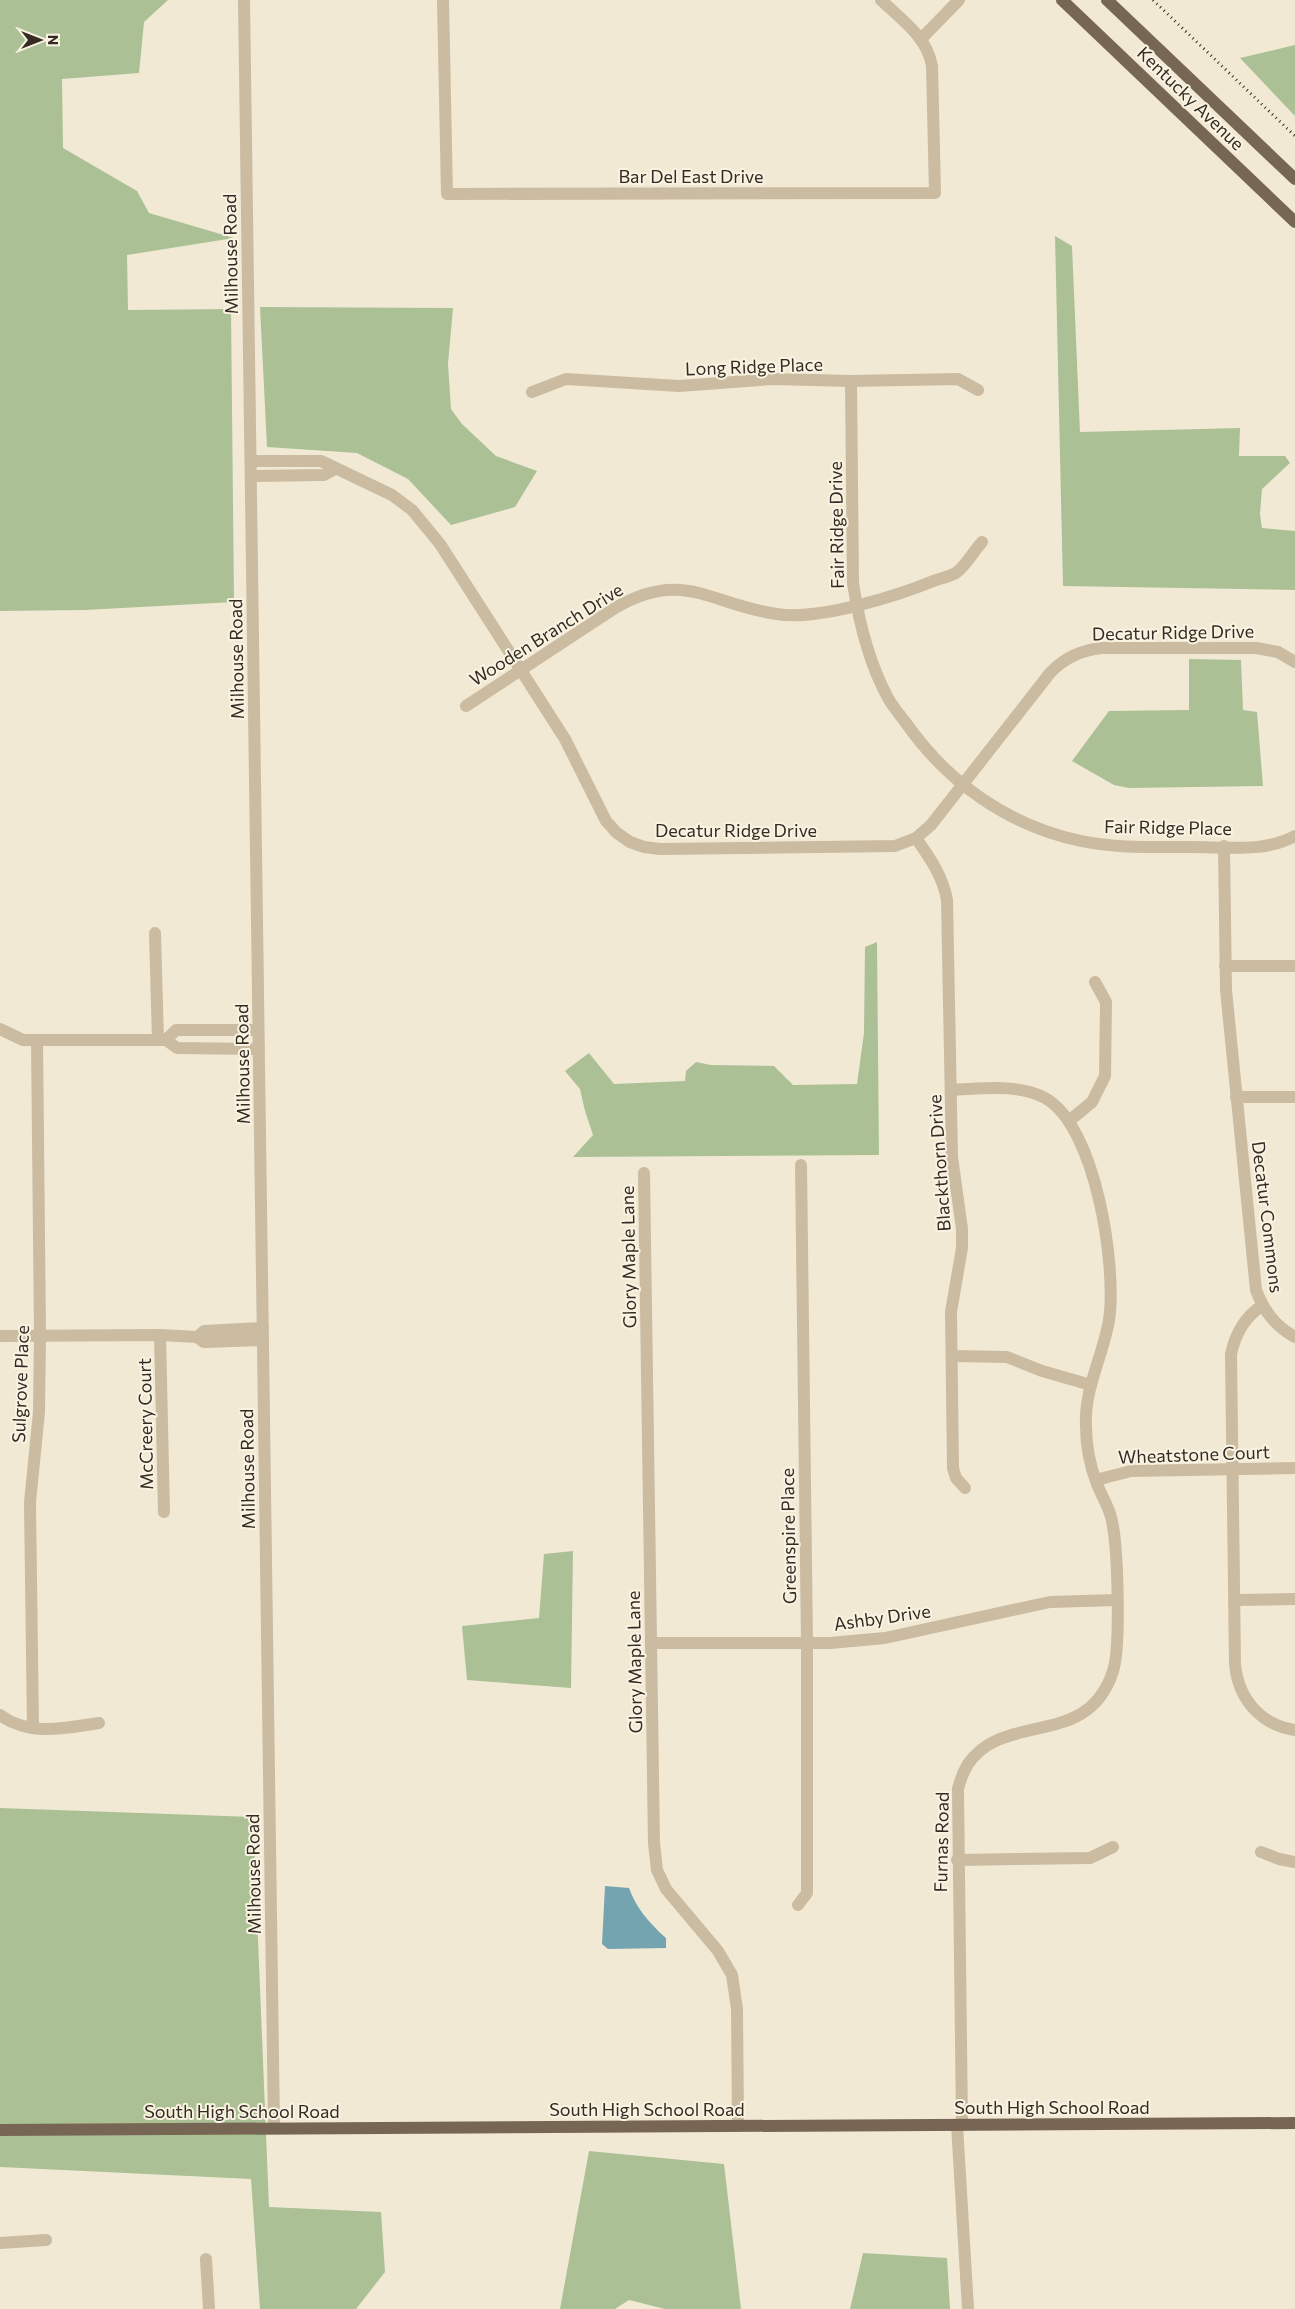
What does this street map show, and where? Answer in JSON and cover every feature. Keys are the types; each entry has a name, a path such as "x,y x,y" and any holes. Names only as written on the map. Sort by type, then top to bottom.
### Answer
{"main road":[{"name":"Kentucky Avenue","path":"1062,0 1295,222"},
{"name":"Kentucky Avenue","path":"1107,0 1295,179"},
{"name":"South High School Road","path":"0,2130 1295,2123"}],"street":[{"name":"Milhouse Road","path":"244,0 274,2128"},
{"name":"Bar Del East Drive","path":"444,0 447,194 935,193 932,66 930,56 922,39"},
{"path":"881,0 922,39 959,0"},
{"name":"Long Ridge Place","path":"532,392 566,379 679,386 773,379 851,381 958,379 978,390"},
{"name":"Fair Ridge Drive","path":"851,381 853,583 856,606 867,648 889,699 920,744 963,785"},
{"name":"Decatur Ridge Drive","path":"251,461 321,461 392,495 412,510 440,544 565,739 604,818 617,833 634,844 660,849 882,848 895,846 916,838 931,825 1056,667 1070,656 1102,648 1256,648 1278,652 1295,662"},
{"path":"252,476 324,474 335,469"},
{"name":"Wooden Branch Drive","path":"466,706 615,608 633,599 656,592 677,590 703,593 766,612 783,615 856,606 910,591 957,572 982,542"},
{"name":"Fair Ridge Place","path":"963,785 1012,816 1068,838 1126,846 1267,846 1295,836"},
{"name":"Blackthorn Drive","path":"916,838 935,866 943,882 947,900 953,1166 962,1229 962,1248 951,1312 953,1468 956,1478 964,1488"},
{"name":"Decatur Commons","path":"1224,846 1225,966 1252,1256 1256,1290 1262,1306 1243,1324 1233,1345 1232,1470 1235,1664 1240,1689 1250,1705 1263,1718 1276,1725 1295,1730"},
{"path":"155,933 162,1040"},
{"path":"1225,966 1295,966"},
{"path":"1069,1121 1092,1102 1105,1076 1106,1002 1094,982"},
{"path":"0,1029 23,1040 162,1040 178,1048 259,1049"},
{"path":"162,1040 176,1030 258,1030"},
{"name":"Sulgrove Place","path":"33,1728 30,1502 39,1412 40,1335 37,1040"},
{"name":"Furnas Road","path":"951,1090 1015,1089 1029,1091 1054,1104 1069,1121 1087,1161 1096,1187 1104,1223 1111,1297 1109,1320 1101,1357 1091,1385 1086,1427 1089,1457 1112,1519 1115,1541 1116,1600 1116,1655 1113,1671 1107,1685 1094,1704 1064,1723 1005,1737 992,1742 977,1753 968,1764 958,1789 959,2125 968,2309"},
{"path":"1236,1097 1295,1096"},
{"name":"Greenspire Place","path":"798,1905 807,1893 807,1643 801,1165"},
{"name":"Glory Maple Lane","path":"644,1173 654,1843 657,1870 666,1889 718,1950 732,1975 737,2010 738,2126"},
{"path":"1262,1306 1278,1326 1295,1337"},
{"path":"0,1336 160,1335 197,1337 204,1331 263,1334"},
{"name":"McCreery Court","path":"160,1335 164,1512"},
{"path":"952,1356 1003,1356 1018,1360 1042,1371 1091,1385"},
{"name":"Wheatstone Court","path":"1096,1480 1130,1471 1295,1468"},
{"path":"1234,1600 1295,1599"},
{"name":"Ashby Drive","path":"651,1643 830,1643 902,1636 1050,1602 1116,1600"},
{"path":"0,1715 7,1720 33,1728 48,1730 98,1723"},
{"path":"957,1860 1090,1858 1113,1847"},
{"path":"1261,1852 1279,1859 1295,1862"},
{"path":"0,2243 46,2240"},
{"path":"206,2259 209,2309"}],"green space":[{"path":"0,0 168,0 144,22 139,73 62,79 63,148 137,191 149,213 234,238 127,255 128,310 231,309 234,602 85,610 0,611"},
{"path":"1295,45 1295,116 1240,58"},
{"path":"1055,236 1072,246 1080,432 1240,428 1239,456 1285,456 1290,463 1262,489 1260,514 1262,528 1295,531 1295,590 1063,586"},
{"path":"260,307 453,308 448,364 451,409 462,424 496,456 537,471 515,507 451,525 408,479 357,453 267,447"},
{"path":"1189,659 1241,660 1243,710 1257,712 1263,786 1129,788 1114,785 1072,761 1109,711 1189,710"},
{"path":"877,942 879,1155 573,1157 593,1135 580,1089 565,1071 589,1053 614,1084 685,1081 686,1071 696,1062 711,1065 774,1066 793,1085 857,1084 864,1033 865,947"},
{"path":"573,1551 571,1688 467,1680 462,1626 539,1618 544,1554"},
{"path":"0,1808 253,1817 269,2207 381,2212 385,2272 356,2309 260,2309 251,2179 0,2167"},
{"path":"589,2151 724,2164 741,2309 665,2309 629,2300 615,2309 560,2309"},
{"path":"863,2253 947,2258 950,2309 850,2309"}],"water":[{"path":"605,1886 629,1888 635,1902 644,1915 666,1938 666,1948 608,1949 602,1944"}],"railway":[{"path":"1153,0 1295,136"}]}
